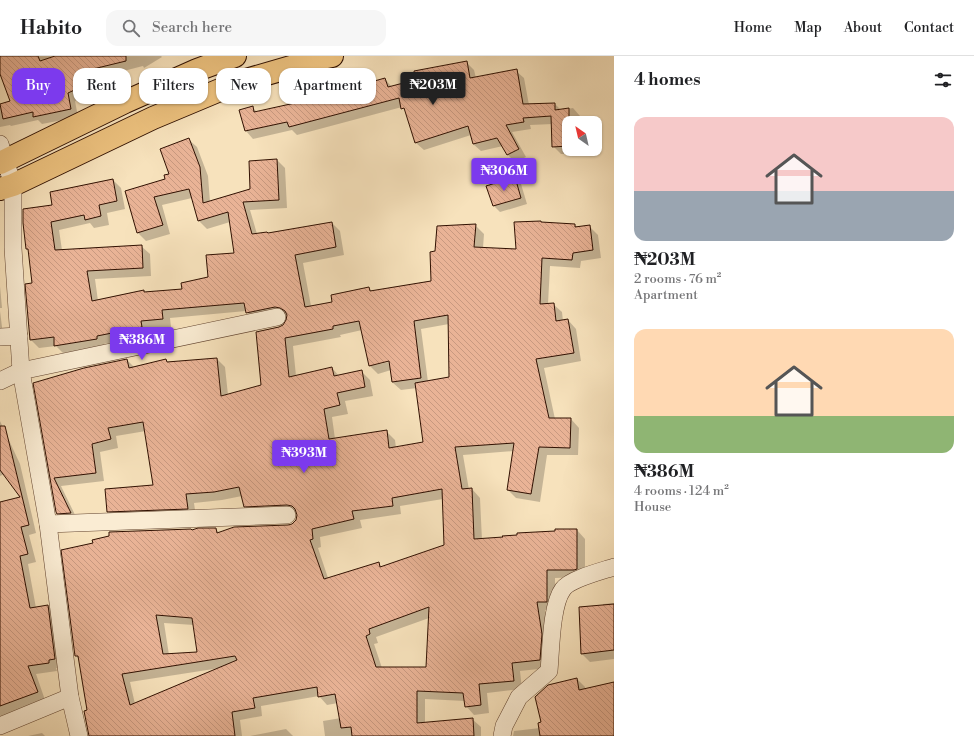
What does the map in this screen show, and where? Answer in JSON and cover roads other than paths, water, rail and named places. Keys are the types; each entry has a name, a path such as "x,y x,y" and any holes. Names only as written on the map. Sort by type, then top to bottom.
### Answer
{"main road":[{"path":"2,156 60,133 197,70 235,56"},
{"path":"6,187 153,118 239,82 332,56"}],"street":[{"path":"2,156 13,248 21,371 48,524 70,698 79,736"},
{"path":"0,380 21,371 277,317"},
{"path":"0,337 19,336"},
{"path":"48,524 287,515"},
{"path":"502,736 504,726 519,697 549,671 555,606 563,588 582,577 614,567"},
{"path":"0,726 70,698"}]}
